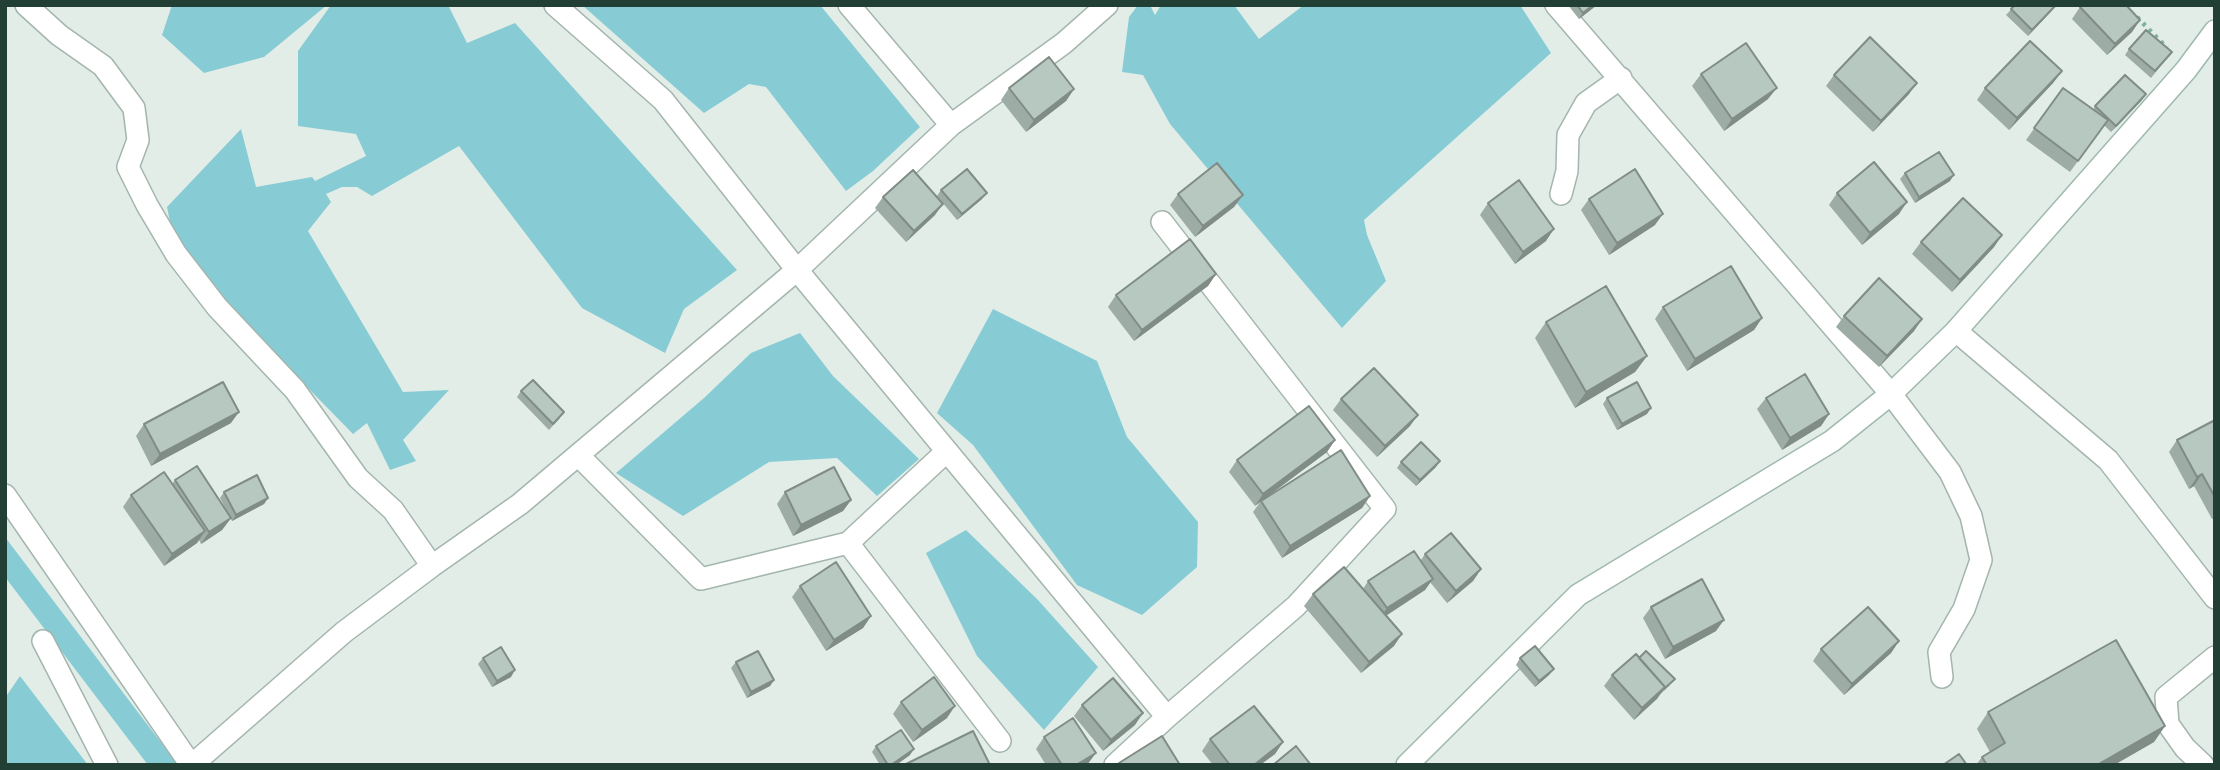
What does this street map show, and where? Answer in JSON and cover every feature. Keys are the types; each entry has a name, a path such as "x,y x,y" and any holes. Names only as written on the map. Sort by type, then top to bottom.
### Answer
{"street":[{"path":"26,5 59,35 103,66 134,108 138,140 128,167 176,254 217,307 295,390 358,478 393,510 432,566"},
{"path":"555,5 663,100 797,270 1167,717"},
{"path":"849,5 951,125"},
{"path":"5,495 191,765 344,632 520,504 797,270 951,125 1064,43 1107,5"},
{"path":"1556,5 1891,394 1950,472 1971,516 1981,560 1964,609 1939,652 1942,677"},
{"path":"1407,765 1578,595 1832,441 1891,394 1956,331 2212,43"},
{"path":"1561,194 1567,171 1568,135 1586,103 1621,78"},
{"path":"1115,765 1296,606 1385,509 1162,222"},
{"path":"1956,331 2108,460 2215,598"},
{"path":"578,455 701,579 848,543 947,451"},
{"path":"848,543 1000,741"},
{"path":"43,641 107,765"},
{"path":"2203,765 2185,748 2168,724 2166,697 2215,657"}],"path":[{"path":"2134,14 2186,70"}],"water":[{"path":"172,5 327,5 264,57 204,73 162,35"},
{"path":"331,5 448,5 467,43 515,23 737,270 684,309 665,353 582,308 459,146 372,196 357,187 342,187 326,194 331,202 308,231 403,392 449,390 403,440 416,461 390,470 367,423 353,434 176,253 167,207 241,129 256,187 312,177 315,181 366,156 356,134 298,126 298,51"},
{"path":"582,5 820,5 920,127 873,171 846,191 766,87 749,84 704,113"},
{"path":"1138,5 1150,5 1155,15 1161,5 1234,5 1259,39 1304,5 1520,5 1551,53 1364,220 1367,235 1386,281 1342,328 1170,124 1143,75 1122,72 1129,17"},
{"path":"993,309 1097,361 1127,437 1198,522 1197,567 1142,615 1077,585 973,445 937,413"},
{"path":"800,333 833,376 919,459 877,496 837,458 769,462 683,516 616,473 704,398 751,353"},
{"path":"966,530 1038,600 1098,667 1044,730 977,656 926,553"},
{"path":"5,537 178,765 148,765 5,577"},
{"path":"20,676 88,765 5,765 5,698"}],"building":[{"path":"1577,5 1593,5 1583,13"},
{"path":"2015,5 2056,5 2032,30 2011,9"},
{"path":"2126,5 2140,20 2115,44 2080,7"},
{"path":"2146,30 2172,52 2155,71 2129,49"},
{"path":"1870,37 1917,83 1881,121 1834,75"},
{"path":"2030,41 2062,71 2017,118 1985,88"},
{"path":"1746,43 1777,88 1732,119 1701,74"},
{"path":"1049,57 1074,89 1034,120 1009,88"},
{"path":"2125,75 2146,94 2116,126 2095,106"},
{"path":"2063,88 2108,120 2078,161 2034,128"},
{"path":"1939,152 1954,175 1919,197 1905,173"},
{"path":"1874,162 1907,202 1870,233 1837,193"},
{"path":"1217,163 1243,195 1203,226 1178,194"},
{"path":"967,169 987,193 962,214 941,190"},
{"path":"1635,169 1663,214 1617,243 1589,199"},
{"path":"913,170 943,204 914,231 883,197"},
{"path":"1519,180 1554,229 1523,252 1488,203"},
{"path":"1963,198 2002,235 1960,280 1921,242"},
{"path":"1190,239 1216,274 1142,330 1116,295"},
{"path":"1731,266 1762,318 1695,359 1663,307"},
{"path":"1879,278 1922,319 1887,356 1844,316"},
{"path":"1606,286 1647,356 1586,392 1546,322"},
{"path":"1374,368 1418,415 1385,446 1341,399"},
{"path":"1805,374 1829,414 1790,438 1766,398"},
{"path":"533,380 564,412 553,424 521,391"},
{"path":"223,382 239,412 160,454 144,424"},
{"path":"1637,382 1651,408 1622,424 1607,398"},
{"path":"1309,406 1335,440 1263,494 1237,460"},
{"path":"2215,420 2215,497 2202,474 2197,477 2177,440"},
{"path":"1421,442 1440,461 1420,480 1401,462"},
{"path":"1341,450 1370,496 1290,546 1261,501"},
{"path":"197,466 231,518 209,532 175,480"},
{"path":"834,467 851,500 801,525 785,492"},
{"path":"164,472 205,531 172,554 131,495"},
{"path":"257,475 268,498 236,515 224,492"},
{"path":"1451,533 1481,569 1456,591 1425,554"},
{"path":"1414,551 1433,579 1387,608 1368,581"},
{"path":"836,562 871,616 834,640 800,586"},
{"path":"1344,567 1402,634 1369,662 1313,594"},
{"path":"1702,579 1724,620 1673,647 1651,607"},
{"path":"1868,607 1899,641 1852,684 1821,649"},
{"path":"2116,640 2165,726 2097,765 1987,765 1982,757 2005,743 1988,712"},
{"path":"1535,646 1554,669 1539,681 1520,658"},
{"path":"501,647 515,670 497,681 483,658"},
{"path":"758,651 774,680 751,692 736,662"},
{"path":"1646,651 1675,679 1664,689 1639,658"},
{"path":"1636,654 1665,687 1642,708 1612,675"},
{"path":"934,677 955,706 922,730 901,702"},
{"path":"1113,678 1143,713 1111,740 1082,705"},
{"path":"1254,706 1283,742 1254,765 1230,765 1210,739"},
{"path":"1073,718 1096,753 1076,765 1062,765 1044,737"},
{"path":"901,730 914,749 888,765 876,746"},
{"path":"973,731 990,765 904,765"},
{"path":"1162,736 1180,765 1120,765 1119,763"},
{"path":"1296,746 1311,765 1273,765"},
{"path":"1959,754 1967,765 1943,765"}]}
